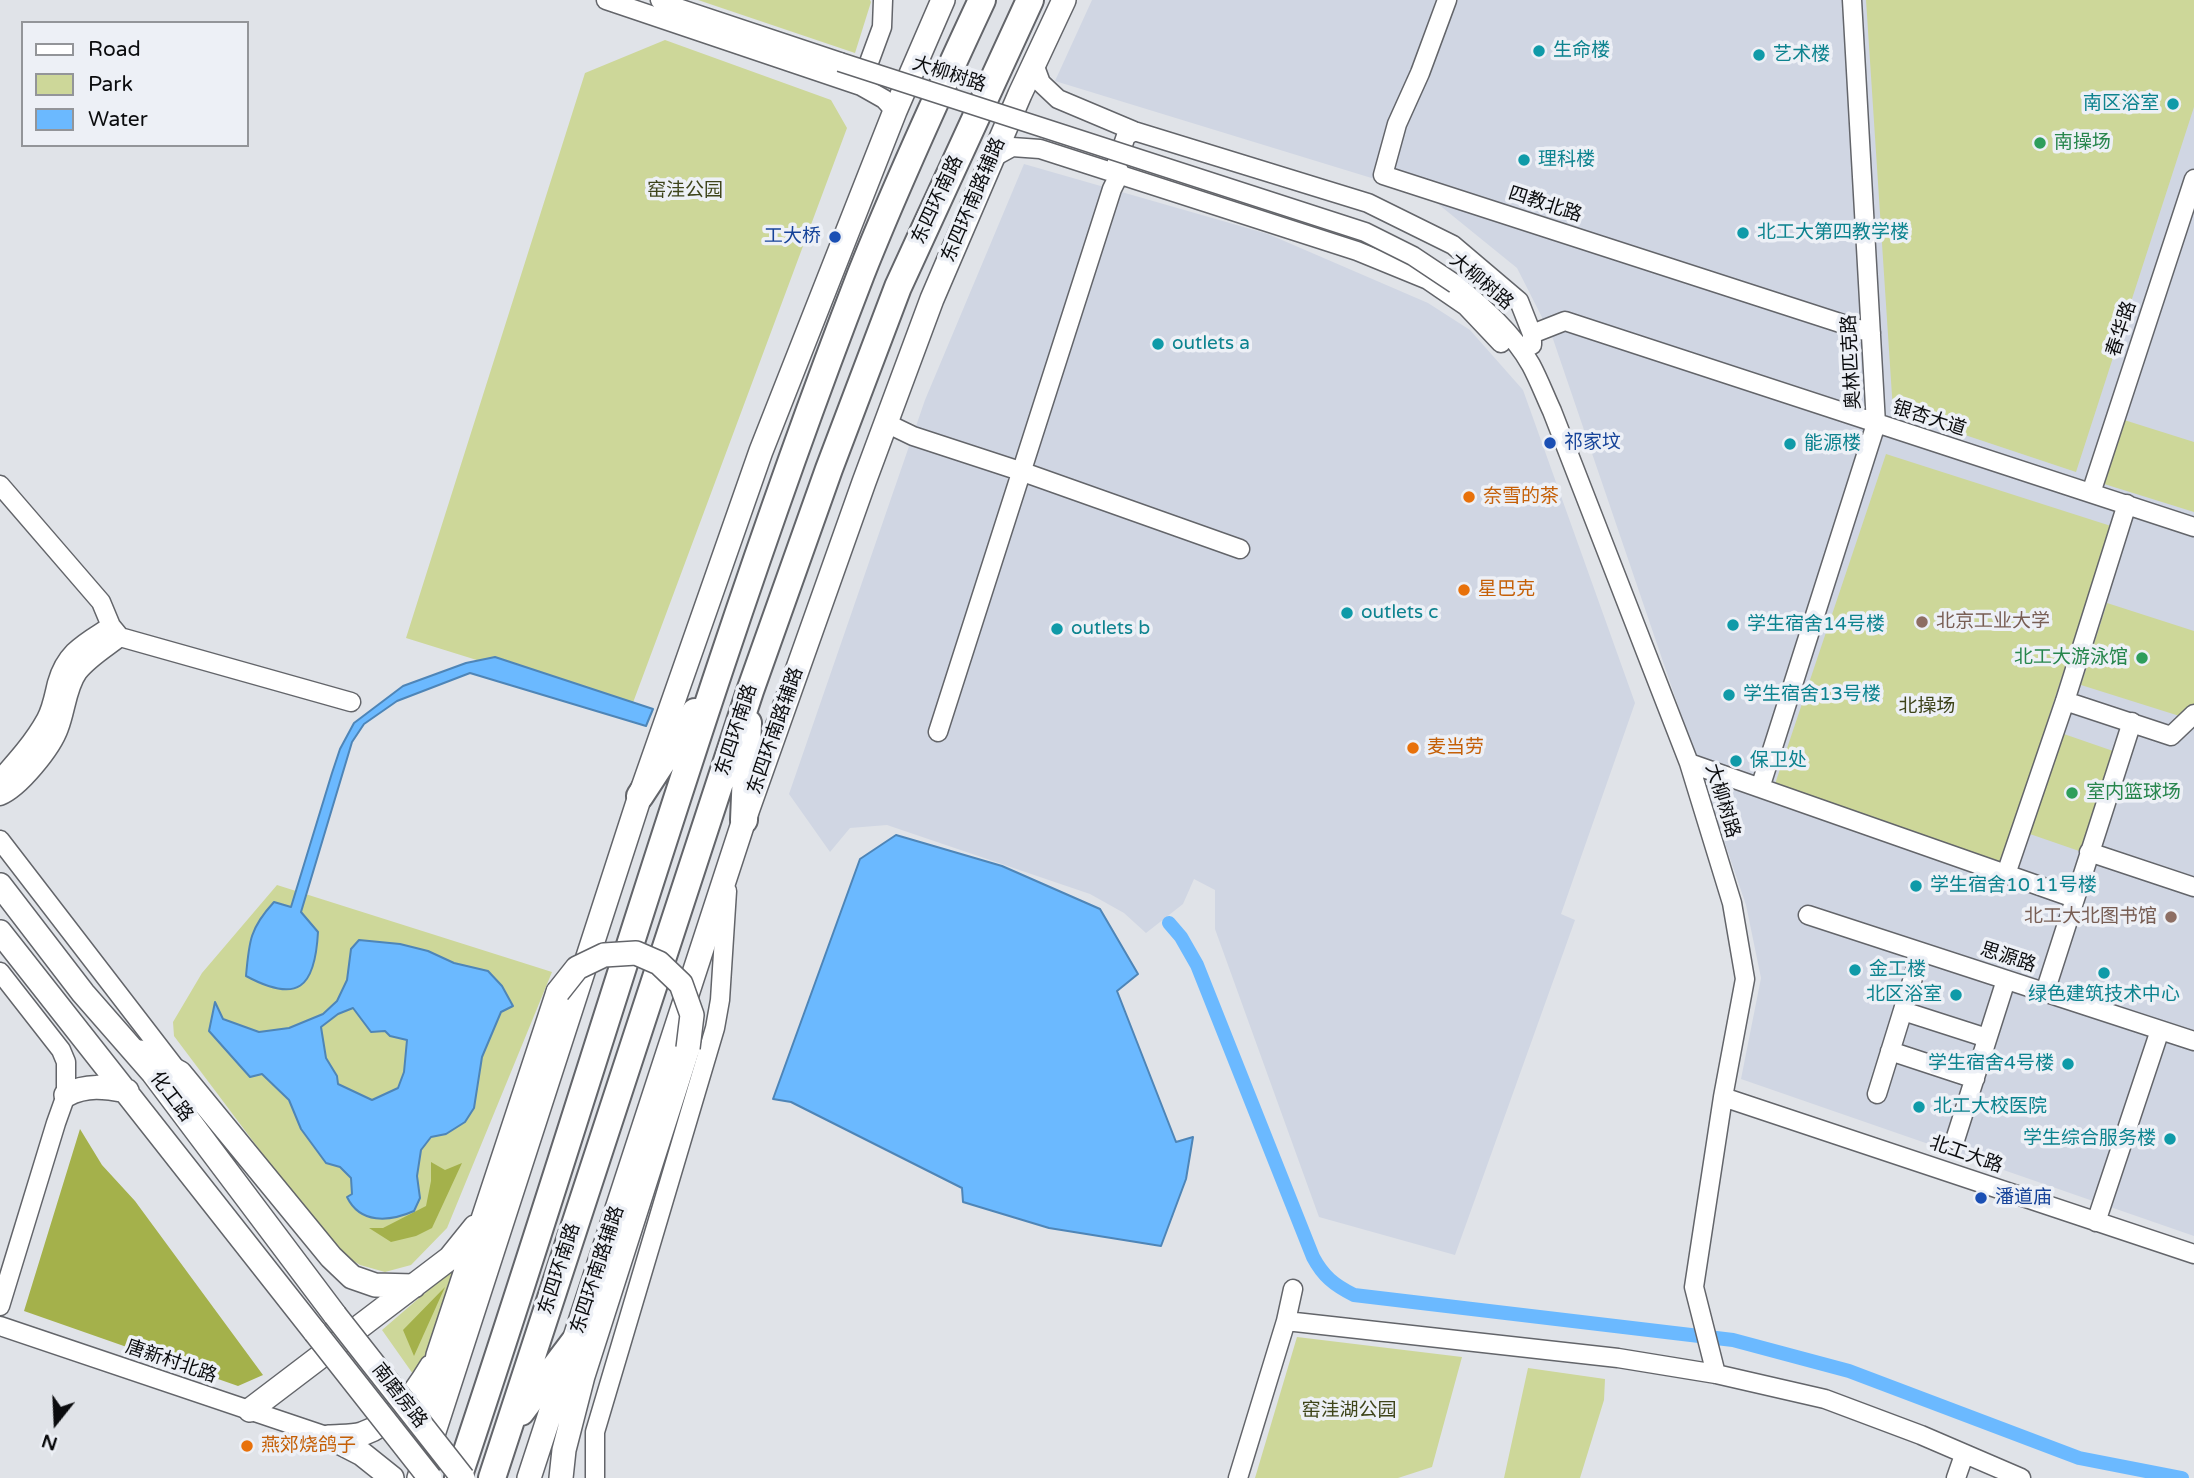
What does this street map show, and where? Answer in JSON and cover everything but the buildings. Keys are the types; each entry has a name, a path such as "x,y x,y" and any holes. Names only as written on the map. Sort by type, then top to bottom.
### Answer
{"highway":[{"name":"东四环南路","path":"461,1478 715,681 862,273 931,108 982,0"},
{"name":"东四环南路","path":"492,1478 750,691 829,469 898,288 1030,0"},
{"path":"640,796 715,681"},
{"path":"744,820 750,691"},
{"path":"508,1430 574,1342"}],"main road":[{"path":"417,1478 640,796 761,451 895,111 943,0"},
{"name":"东四环南路辅路","path":"529,1478 744,820 886,423 932,299 1064,0"},
{"name":"化工路","path":"0,885 83,993 132,1047 335,1315"},
{"name":"化工路","path":"0,932 315,1332"},
{"path":"417,1478 438,1355 558,992 577,968 604,956 636,953 659,963 681,984 692,1015 688,1048 583,1376 564,1450 561,1478"},
{"path":"132,1047 180,1073 331,1257 352,1277 375,1285 414,1286"},
{"path":"66,1095 76,1090 98,1086 127,1091"},
{"path":"250,1410 450,1258 485,1215"},
{"name":"南磨房路","path":"335,1315 461,1478"},
{"name":"南磨房路","path":"315,1332 430,1478"},
{"path":"329,1437 361,1434 394,1416 415,1393 438,1355"},
{"path":"538,1478 548,1462 583,1376"},
{"path":"329,1437 362,1454 392,1478"}],"street":[{"path":"606,0 860,86 884,99 895,111"},
{"name":"大柳树路","path":"660,0 840,62 1365,232 1413,256 1455,284 1488,311 1513,340 1532,369 1552,411 1689,763 1732,903 1745,979 1723,1097 1694,1287 1714,1365"},
{"path":"860,86 882,26 883,0"},
{"name":"四教北路","path":"1447,0 1420,73 1397,124 1383,175 1871,333"},
{"name":"奥林匹克路","path":"1760,788 1877,424 1852,0"},
{"path":"1034,64 1041,83 1058,99 1133,131 1368,203 1453,245 1519,301 1532,334 1532,369"},
{"path":"1120,173 1116,165 1122,145 1126,136 1133,131"},
{"path":"992,158 1012,147 1040,149 1357,251 1428,280 1466,306 1500,342 1532,369"},
{"path":"938,732 1112,189 1120,173"},
{"name":"春华路","path":"2091,493 2194,179"},
{"name":"银杏大道","path":"1532,334 1565,321 2194,527"},
{"path":"886,423 913,436 1240,549"},
{"path":"0,485 101,602 116,632"},
{"path":"2006,874 2065,701 2127,504"},
{"path":"0,796 9,793 42,756 58,731 77,673 116,632"},
{"path":"0,779 32,741 48,716 67,658 79,646 116,632 351,702"},
{"path":"2065,701 2171,736 2194,714"},
{"path":"2045,992 2132,722"},
{"path":"1689,763 2074,898"},
{"path":"0,840 180,1073"},
{"path":"2089,852 2194,887"},
{"path":"595,1478 595,1432 716,1028 729,872"},
{"name":"思源路","path":"1808,915 2194,1041"},
{"path":"1877,1094 1921,952"},
{"path":"0,972 61,1050 66,1062 66,1095 0,1306"},
{"path":"1955,1140 2006,980"},
{"path":"1903,1011 1987,1038"},
{"path":"2096,1222 2160,1030"},
{"path":"1890,1051 1975,1079"},
{"name":"北工大路","path":"1723,1097 2194,1254"},
{"path":"1238,1478 1286,1321 1293,1289"},
{"path":"1286,1321 1618,1358 1714,1365 1825,1399 1922,1435 2021,1478"},
{"name":"唐新村北路","path":"0,1326 329,1437"},
{"path":"1956,1478 1964,1455"}],"shaded area":[{"name":"北京工业大学","path":"1092,0 2194,0 2194,1236 1741,1079 1761,978 1746,905 1553,339 1517,268 1427,195 1055,81"},
{"path":"1024,164 1268,234 1428,303 1470,330 1523,390 1635,703 1561,914 1575,920 1455,1255 1319,1217 1215,929 1215,890 1194,879 1183,904 1146,933 1124,913 1090,894 887,825 850,828 830,852 789,794 925,400"}],"green space":[{"path":"698,0 870,0 871,2 855,53"},
{"path":"1866,0 2194,0 2194,107 2076,472 1893,411"},
{"name":"窑洼公园","path":"665,40 831,100 847,128 631,708 406,638 585,73"},
{"path":"2121,419 2194,442 2194,512 2101,483"},
{"name":"北操场","path":"1886,454 2111,526 2001,863 1775,784"},
{"name":"北工大游泳馆","path":"2107,603 2194,631 2194,705 2189,719 2081,685"},
{"name":"室内篮球场","path":"2061,733 2116,752 2082,852 2027,833"},
{"path":"277,885 552,972 447,1228 411,1265 385,1272 360,1265 334,1249 174,1036 173,1022 202,973"},
{"path":"80,1129 102,1165 135,1201 263,1375 238,1386 24,1311"},
{"path":"431,1162 445,1170 462,1163 432,1228 416,1236 391,1242 369,1228 383,1228 426,1206 431,1181"},
{"path":"462,1261 427,1353 413,1374 382,1330"},
{"path":"445,1287 414,1356 403,1330"},
{"name":"窑洼湖公园","path":"1297,1337 1462,1357 1432,1467 1398,1478 1255,1478"},
{"path":"1528,1368 1605,1379 1604,1400 1580,1478 1504,1478"}],"water":[{"path":"495,657 653,709 646,726 470,673 397,701 364,724 352,742 301,912 318,932 313,966 308,978 300,986 279,989 246,976 252,936 260,920 274,902 291,907 340,749 354,723 403,686 466,663"},
{"path":"896,835 1002,866 1100,909 1138,974 1117,991 1176,1142 1193,1137 1186,1179 1161,1246 1049,1228 963,1202 962,1188 791,1102 773,1099 860,859"},
{"path":"359,940 400,944 428,951 454,963 488,971 502,986 513,1006 501,1012 482,1057 474,1108 465,1122 446,1134 431,1137 421,1150 417,1176 420,1198 414,1211 385,1219 367,1216 353,1206 347,1197 352,1194 351,1178 340,1167 326,1163 301,1129 289,1100 262,1074 250,1077 209,1031 215,1002 223,1019 259,1032 289,1028 323,1014 337,1001 347,980 351,949","holes":["353,1008 371,1032 385,1031 390,1036 407,1040 404,1072 398,1088 372,1100 338,1084 337,1076 326,1058 321,1027 338,1014"]}],"waterway":[{"path":"1169,923 1181,937 1197,965 1313,1257 1325,1275 1354,1295 1733,1340 1849,1371 2079,1458 2182,1478"}],"place":[{"name":"生命楼","path":"1539,51"},
{"name":"艺术楼","path":"1759,55"},
{"name":"南区浴室","path":"2173,104"},
{"name":"南操场","path":"2040,143"},
{"name":"理科楼","path":"1524,160"},
{"name":"北工大第四教学楼","path":"1743,233"},
{"name":"工大桥","path":"835,237"},
{"name":"outlets a","path":"1158,344"},
{"name":"祁家坟","path":"1550,443"},
{"name":"能源楼","path":"1790,444"},
{"name":"奈雪的茶","path":"1469,497"},
{"name":"星巴克","path":"1464,590"},
{"name":"outlets c","path":"1347,613"},
{"name":"北京工业大学","path":"1922,622"},
{"name":"学生宿舍14号楼","path":"1733,625"},
{"name":"outlets b","path":"1057,629"},
{"name":"北工大游泳馆","path":"2142,658"},
{"name":"学生宿舍13号楼","path":"1729,695"},
{"name":"麦当劳","path":"1413,748"},
{"name":"保卫处","path":"1736,761"},
{"name":"室内篮球场","path":"2072,793"},
{"name":"学生宿舍10 11号楼","path":"1916,886"},
{"name":"北工大北图书馆","path":"2171,917"},
{"name":"金工楼","path":"1855,970"},
{"name":"绿色建筑技术中心","path":"2104,973"},
{"name":"北区浴室","path":"1956,995"},
{"name":"学生宿舍4号楼","path":"2068,1064"},
{"name":"北工大校医院","path":"1919,1107"},
{"name":"学生综合服务楼","path":"2170,1139"},
{"name":"潘道庙","path":"1981,1198"},
{"name":"燕郊烧鸽子","path":"247,1446"}]}
